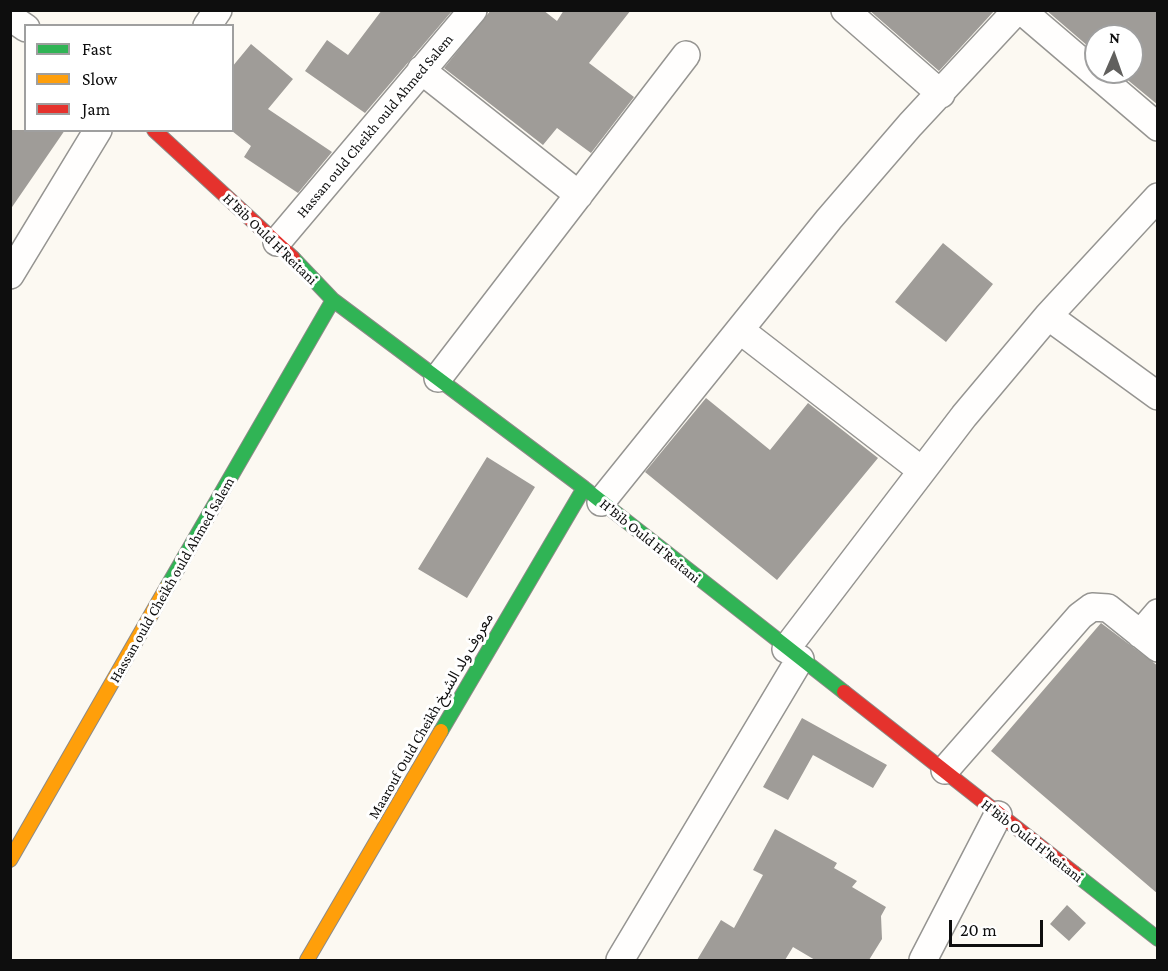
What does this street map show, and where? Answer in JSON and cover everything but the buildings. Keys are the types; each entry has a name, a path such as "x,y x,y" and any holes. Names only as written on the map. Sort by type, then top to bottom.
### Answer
{"street":[{"path":"208,24 218,10"},
{"name":"Hassan ould Cheikh ould Ahmed Salem","path":"277,242 473,10"},
{"path":"845,10 941,94"},
{"path":"593,495 740,330 829,219 910,125 1019,10 1158,127"},
{"path":"10,17 24,27"},
{"path":"438,378 686,55"},
{"path":"421,70 579,195"},
{"path":"10,275 97,132"},
{"name":"H'Bib Ould H'Reitani","path":"156,132 277,242 333,300 593,495 1158,939"},
{"path":"620,960 793,654 921,470 1048,316 1158,197"},
{"name":"Hassan ould Cheikh ould Ahmed Salem","path":"10,860 333,300"},
{"path":"1048,316 1158,396"},
{"path":"740,330 921,470"},
{"name":"Maarouf Ould Cheikh معروف ولد الشيخ","path":"307,960 593,495"},
{"path":"945,770 1080,616 1092,607 1108,608 1149,641 1158,614"},
{"path":"923,960 998,815"}],"traffic: fast":[{"path":"293,258 333,300 584,488 844,692"},
{"path":"167,587 333,300"},
{"path":"441,731 584,488"},
{"path":"1074,873 1158,939"}],"traffic: slow":[{"path":"10,860 167,587"},
{"path":"307,960 441,731"}],"traffic: jam":[{"path":"156,132 293,258"},
{"path":"844,692 1074,873"}]}
